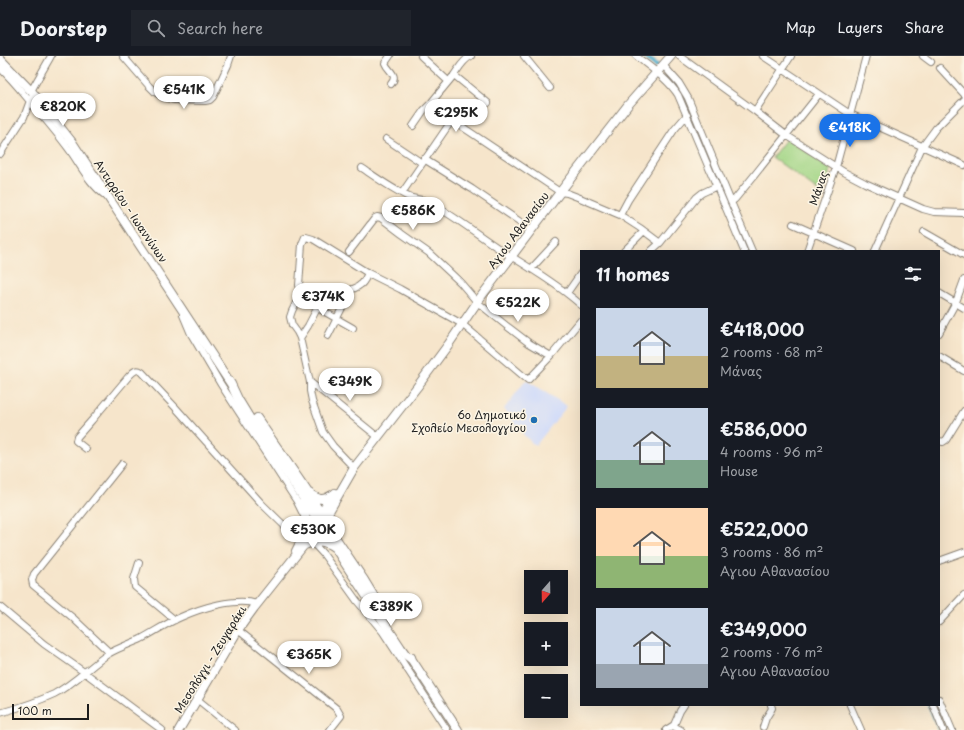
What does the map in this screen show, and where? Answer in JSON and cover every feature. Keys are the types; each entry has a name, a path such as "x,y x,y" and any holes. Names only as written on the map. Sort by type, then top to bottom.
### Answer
{"main road":[{"name":"Αγιου Αθανασίου","path":"320,519 335,502 354,468 417,387 511,256 628,105 670,56"},
{"name":"Αντιρρίου - Ιωαννίνων","path":"0,59 32,92 72,142 231,384 243,398 303,491 337,550 458,730"},
{"name":"Αγιου Αθανασίου","path":"320,519 335,494 346,481"},
{"path":"303,491 306,524 303,541 324,542 337,550"},
{"path":"303,491 314,497 322,499 335,494"},
{"path":"335,502 331,522 337,540"},
{"name":"Αντιρρίου - Ιωαννίνων","path":"320,519 337,540 364,580 408,649 412,660"},
{"name":"Μεσολόγγι - Ζευγαράκι","path":"179,730 238,630 290,562 303,541 320,519"}],"street":[{"path":"0,154 24,117 32,92 51,56"},
{"path":"123,56 149,86 163,97 175,100 204,101 210,100 215,94 231,56"},
{"path":"390,56 385,63 385,66 394,77 391,84"},
{"path":"421,56 448,81"},
{"path":"414,126 424,110 454,75 461,64 471,56"},
{"path":"524,56 550,88"},
{"path":"636,56 668,82 682,102 744,250"},
{"path":"679,56 786,135 836,167 866,183 928,211 964,213"},
{"path":"763,56 850,114 964,165"},
{"path":"755,111 791,56"},
{"name":"Μάνας","path":"807,250 836,167 866,56"},
{"path":"923,56 931,62"},
{"path":"663,66 679,83 688,98 752,250"},
{"path":"0,68 15,83 68,148 97,189 110,199"},
{"path":"940,68 964,94"},
{"path":"454,75 488,103"},
{"path":"731,202 753,177 819,94"},
{"path":"874,250 922,147 936,128 964,100"},
{"path":"431,103 452,120 560,192 580,198 620,216 660,243"},
{"path":"620,216 628,200 674,130 687,115"},
{"path":"402,193 452,120"},
{"path":"386,139 472,189 532,230"},
{"path":"362,168 402,193 412,198 432,203 458,219 531,270 556,284 580,304"},
{"path":"651,250 660,243 697,197 717,186"},
{"path":"349,252 374,218 380,217 429,253 456,278 477,302 517,334 551,356"},
{"path":"792,224 852,250"},
{"path":"625,250 644,231"},
{"path":"924,232 964,255"},
{"path":"354,468 332,446 323,432 312,401 310,382 300,338 290,319 298,299 302,244 303,239 306,237 313,239 368,273 462,324 528,380 551,356 580,321"},
{"path":"531,270 556,242"},
{"path":"328,336 352,288 360,286 368,273"},
{"path":"567,293 580,274"},
{"path":"940,331 956,302 964,280"},
{"path":"300,338 328,291 346,299"},
{"path":"940,294 964,308"},
{"path":"298,299 353,328"},
{"path":"180,306 191,334 224,389 296,500 306,524"},
{"path":"940,357 964,371"},
{"path":"86,449 76,441 77,437 129,376 135,370 138,370 142,372 175,407 262,504 303,541"},
{"path":"310,382 378,436"},
{"path":"940,441 944,442 946,440 964,411"},
{"path":"110,653 73,618 34,585 32,580 34,574 122,464"},
{"path":"312,542 324,555 357,601 383,632 447,730"},
{"path":"940,561 964,552"},
{"path":"139,563 134,579 135,587 175,620"},
{"path":"940,621 964,594"},
{"path":"0,713 28,705 54,694 68,686 93,664 110,653 139,640 175,620 198,611 232,602 250,602 257,604"},
{"path":"0,607 44,644 162,730"},
{"path":"238,630 337,709 341,716 330,730"},
{"path":"197,699 236,730"},
{"path":"940,701 952,730"},
{"path":"666,730 673,726 683,706"},
{"path":"763,727 772,706"},
{"path":"850,706 861,730"},
{"path":"933,706 943,730"},
{"path":"673,726 681,730"}],"shaded area":[{"name":"6ο Δημοτικό Σχολείο Μεσολογγίου","path":"526,380 567,406 536,445 523,434 504,409"}],"green space":[{"path":"787,138 831,168 822,194 772,157"}],"waterway":[{"path":"644,56 657,66"},
{"path":"928,706 938,730"}],"place":[{"name":"6ο Δημοτικό Σχολείο Μεσολογγίου","path":"534,420"}]}
